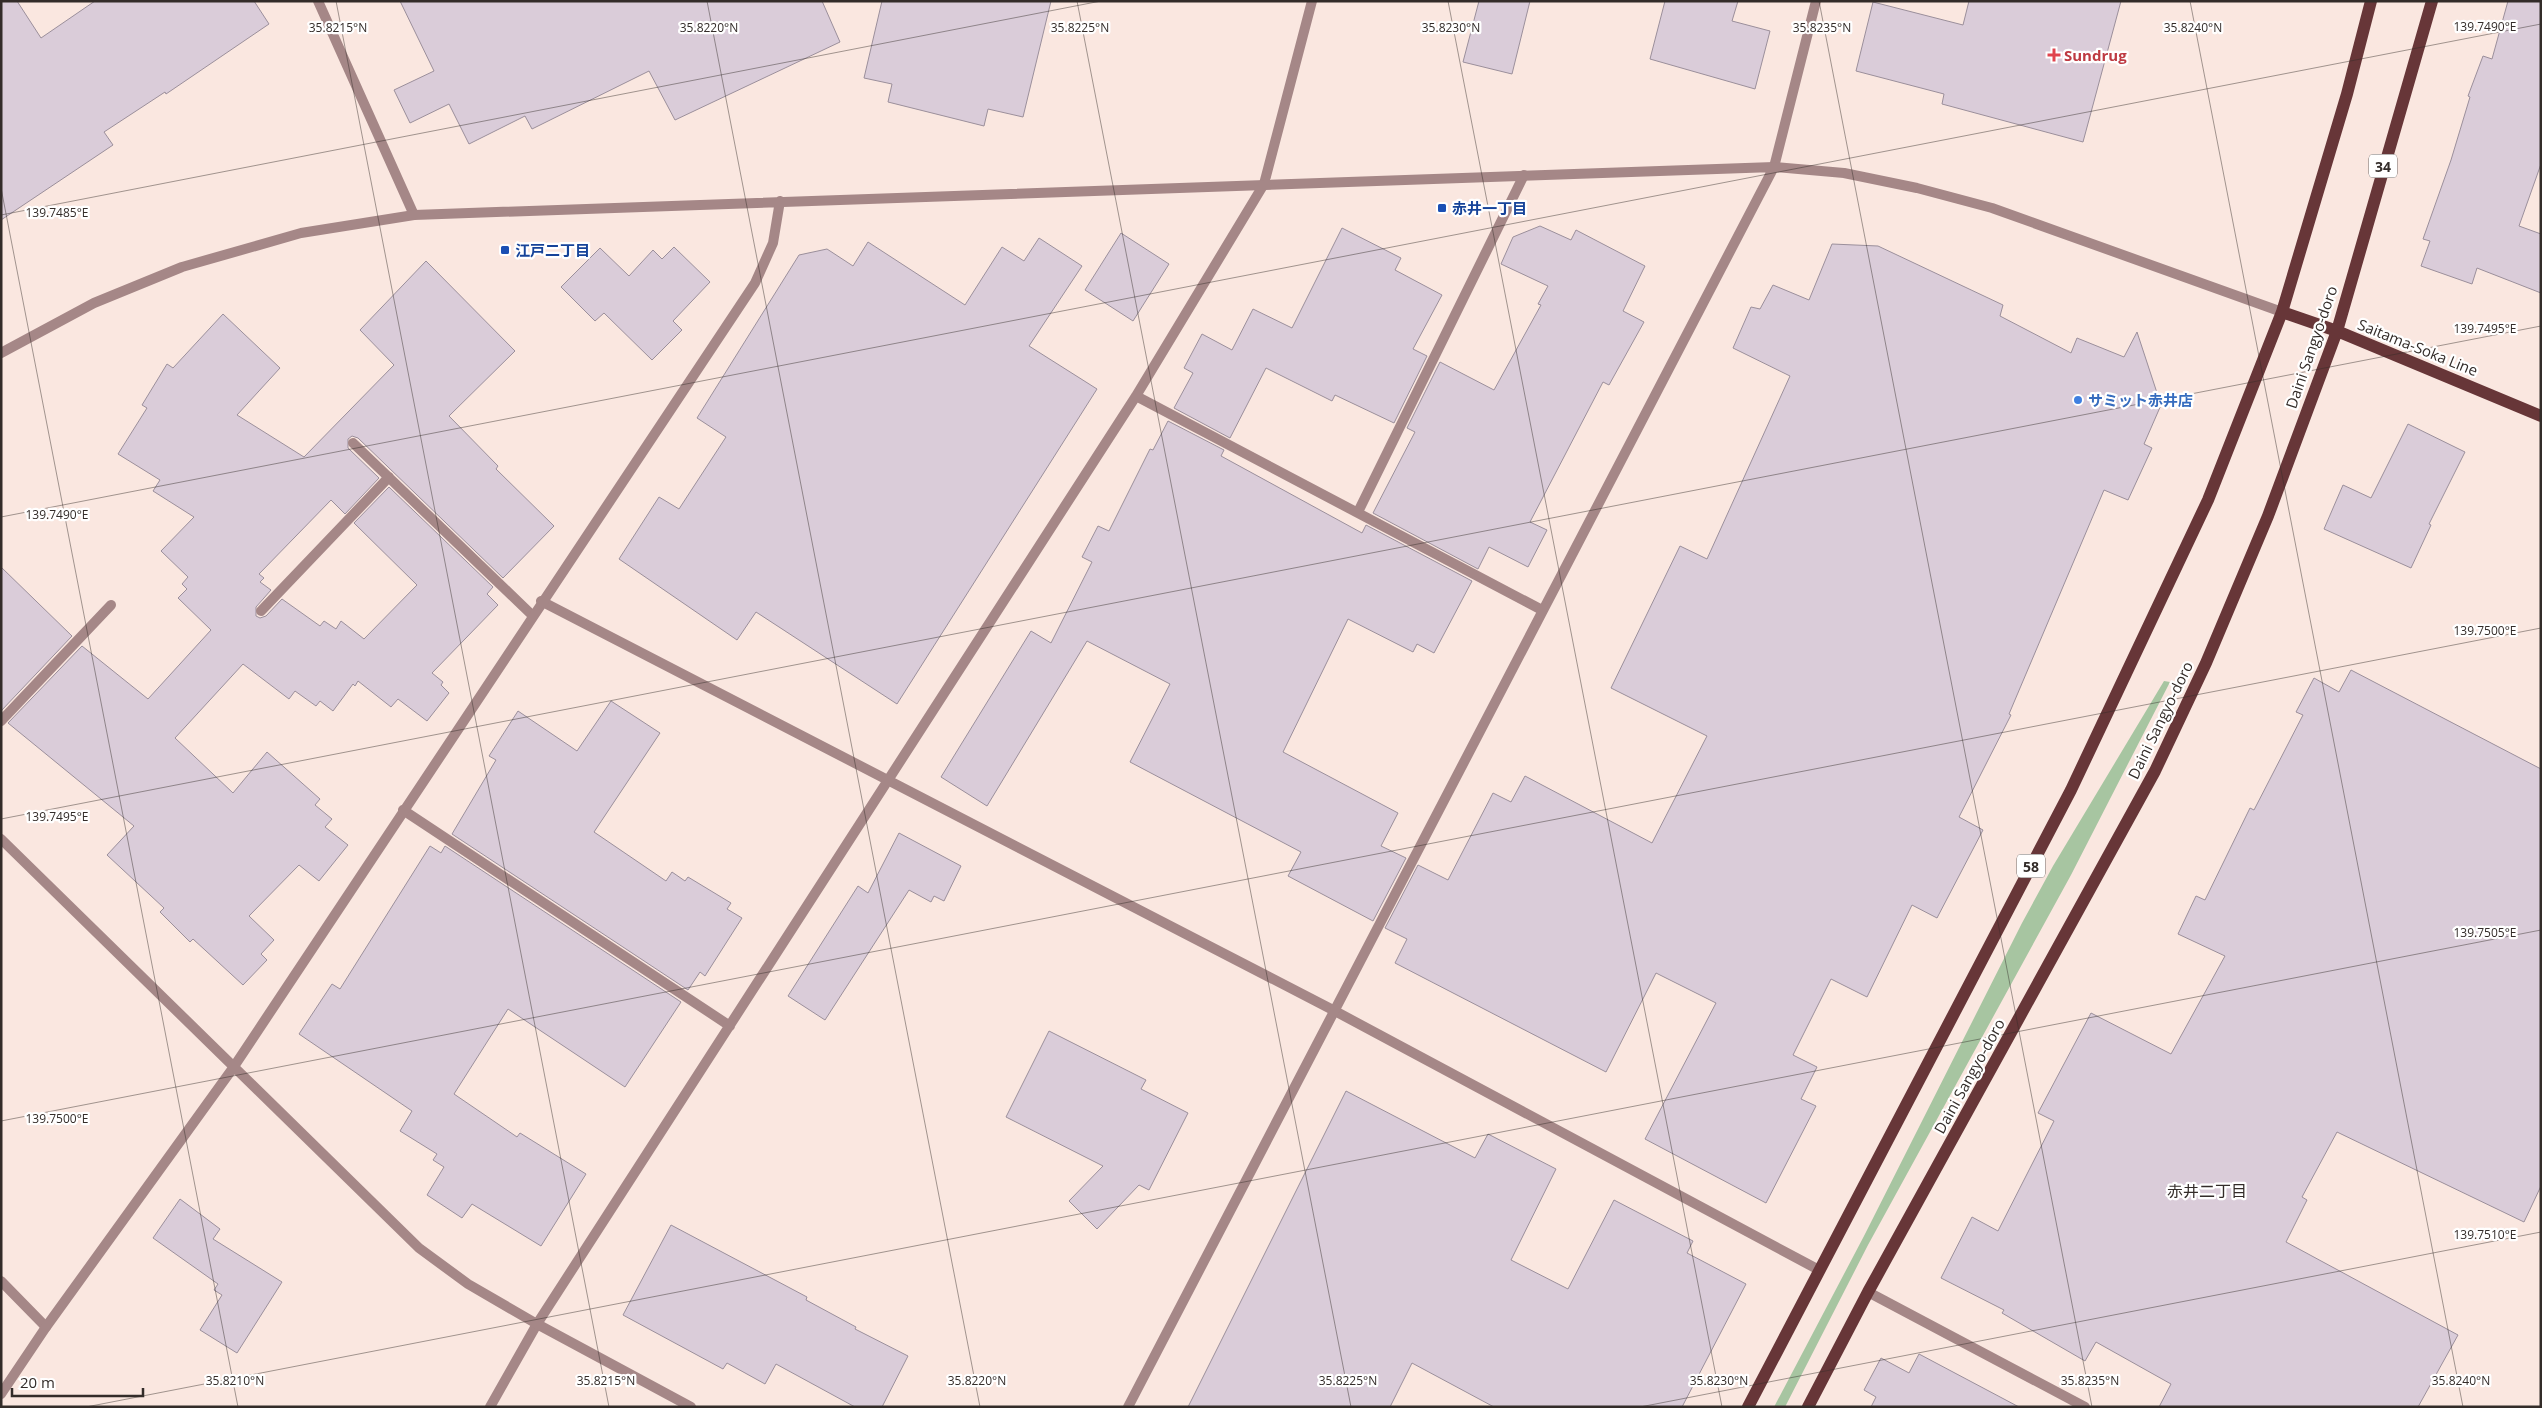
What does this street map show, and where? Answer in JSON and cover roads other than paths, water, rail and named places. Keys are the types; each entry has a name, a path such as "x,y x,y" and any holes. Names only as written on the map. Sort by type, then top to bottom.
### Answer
{"main road":[{"path":"2282,312 2347,94 2370,1"},
{"name":"Daini Sangyo-doro","path":"1808,1407 1868,1292 2155,771 2206,663 2268,516 2337,331 2432,1"},
{"name":"Saitama-Soka Line","path":"2282,312 2337,331 2541,416"},
{"name":"58","path":"1748,1407 2066,799 2123,684 2208,500 2282,312"}],"street":[{"path":"318,1 414,214"},
{"path":"490,1407 536,1324 889,781 1136,396 1264,184 1312,1"},
{"path":"1128,1407 1333,1010 1774,167 1816,1"},
{"path":"1,353 94,303 182,267 301,233 414,214 1774,167 1844,173 1917,188 1992,208 2282,312"},
{"path":"1358,512 1524,175"},
{"path":"1,1394 46,1327 233,1068 541,601 755,282 773,243 780,201"},
{"path":"1136,396 1542,610"},
{"path":"353,443 532,615"},
{"path":"261,611 389,477"},
{"path":"541,601 1333,1010 1819,1270"},
{"path":"1,721 111,604"},
{"path":"403,810 730,1026"},
{"path":"1,840 419,1248 468,1284 536,1324 691,1407"},
{"path":"1,1281 46,1327"},
{"path":"1868,1292 2085,1407"}],"place":[{"name":"Sundrug","path":"2054,55"},
{"name":"赤井一丁目","path":"1442,208"},
{"name":"江戸二丁目","path":"505,250"},
{"name":"サミット赤井店","path":"2078,400"}],"district":[{"name":"赤井二丁目","path":"2207,1191"}]}
